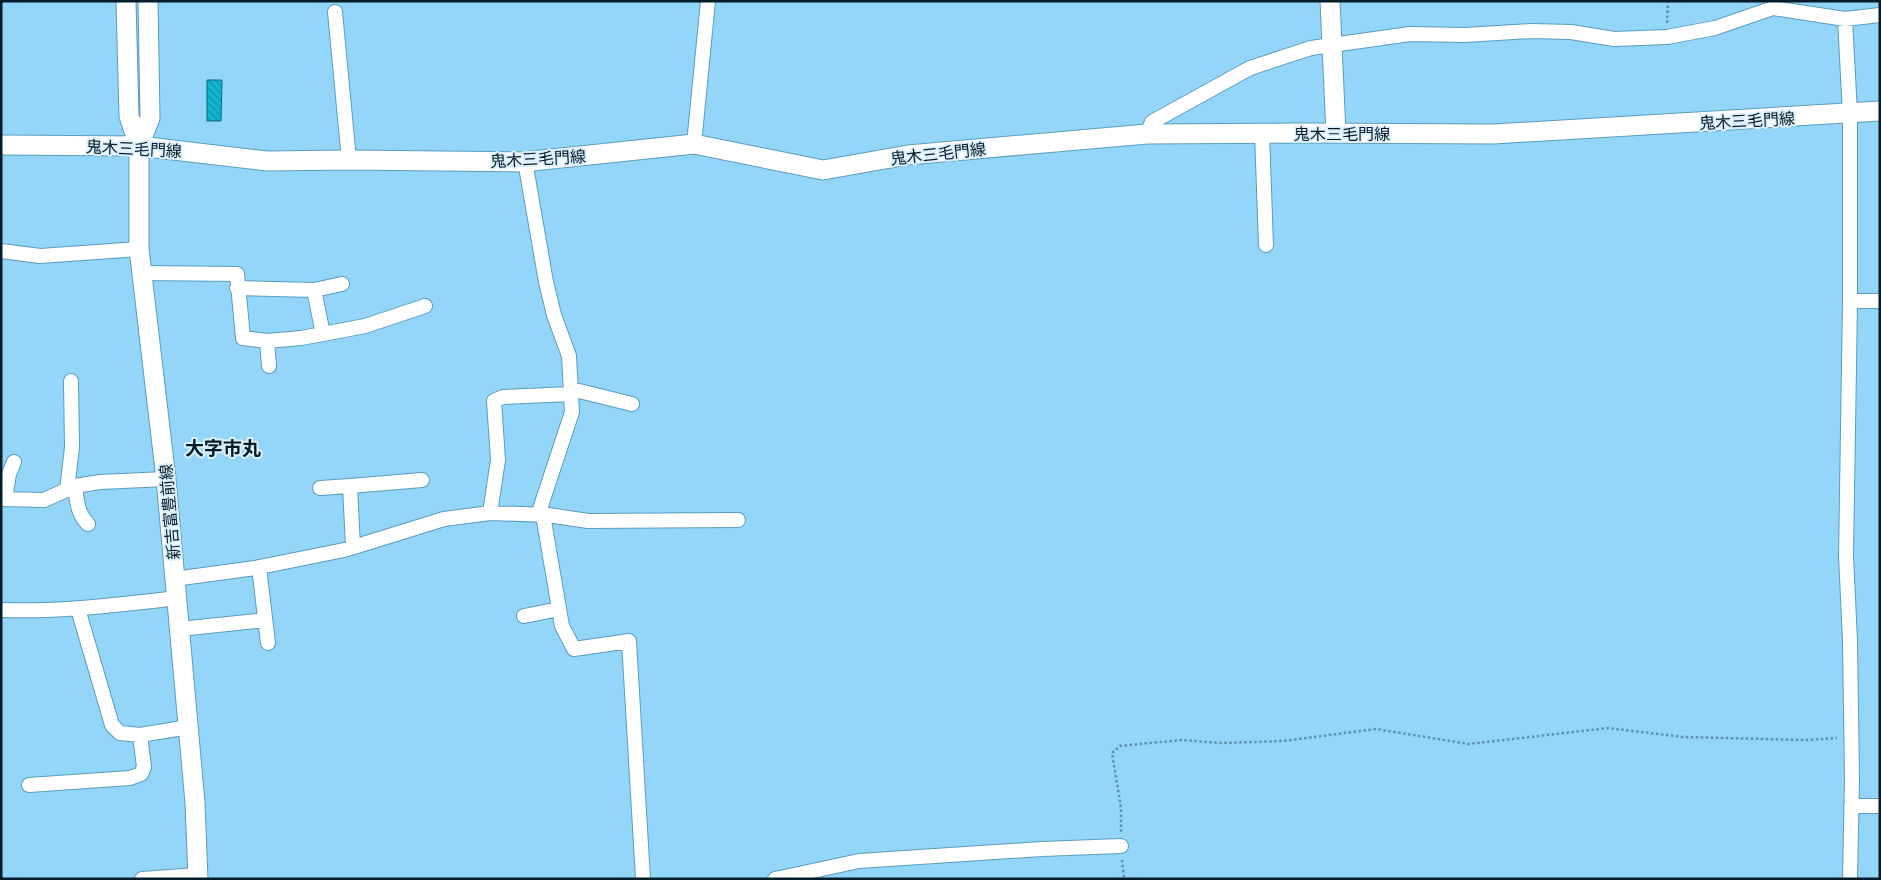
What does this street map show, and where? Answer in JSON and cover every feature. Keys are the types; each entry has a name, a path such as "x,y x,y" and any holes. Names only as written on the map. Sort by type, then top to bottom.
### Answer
{"main road":[{"name":"新吉富豊前線","path":"126,1 129,116 139,146 140,249 166,479 180,629 195,803 198,877"},
{"name":"新吉富豊前線","path":"139,146 150,118 148,1"},
{"path":"1330,1 1336,133"},
{"name":"鬼木三毛門線","path":"1,145 139,146 267,161 526,161 694,144 823,170 908,155 1147,134 1494,134 1880,111"}],"street":[{"path":"694,144 708,1"},
{"path":"1147,134 1152,122 1250,68 1311,48 1410,34 1465,35 1531,31 1570,32 1614,39 1667,36 1715,28 1773,8 1845,19 1880,14"},
{"path":"335,12 349,160"},
{"path":"1845,19 1850,114 1850,301 1846,556 1850,641 1850,879"},
{"path":"1262,133 1266,245"},
{"path":"526,161 546,282 554,315 569,356 572,412 541,515 562,626 574,649 629,641 643,879"},
{"path":"1,250 40,256 140,249"},
{"path":"142,273 237,274 243,338 267,341 300,338 365,326 424,306"},
{"path":"237,288 314,290 342,284"},
{"path":"314,290 323,334"},
{"path":"1850,301 1880,301"},
{"path":"267,341 269,366"},
{"path":"70,381 71,488 81,517 88,524"},
{"path":"490,513 498,460 494,401 503,397 571,392 632,404"},
{"path":"14,462 3,499 44,500 71,488 100,482 166,479"},
{"path":"320,488 422,480"},
{"path":"350,486 353,547"},
{"path":"174,579 259,568 353,547 444,519 490,513 541,515 588,521 738,520"},
{"path":"259,568 268,643"},
{"path":"1,610 78,609 177,598"},
{"path":"78,609 112,725 120,732 140,735 188,727"},
{"path":"524,616 560,609"},
{"path":"180,629 265,620"},
{"path":"29,785 130,778 141,774 144,768 140,735"},
{"path":"1851,806 1880,806"},
{"path":"775,879 859,862 1042,849 1121,846"},
{"path":"142,879 198,877"}],"path":[{"path":"1667,36 1668,1"},
{"path":"1124,879 1121,846 1121,808 1112,753 1120,746 1181,740 1221,743 1283,741 1376,729 1469,744 1608,728 1683,737 1806,740 1850,737"}],"building":[{"path":"207,80 222,80 221,121 207,121"}],"district":[{"name":"大字市丸","path":"223,447"}]}
